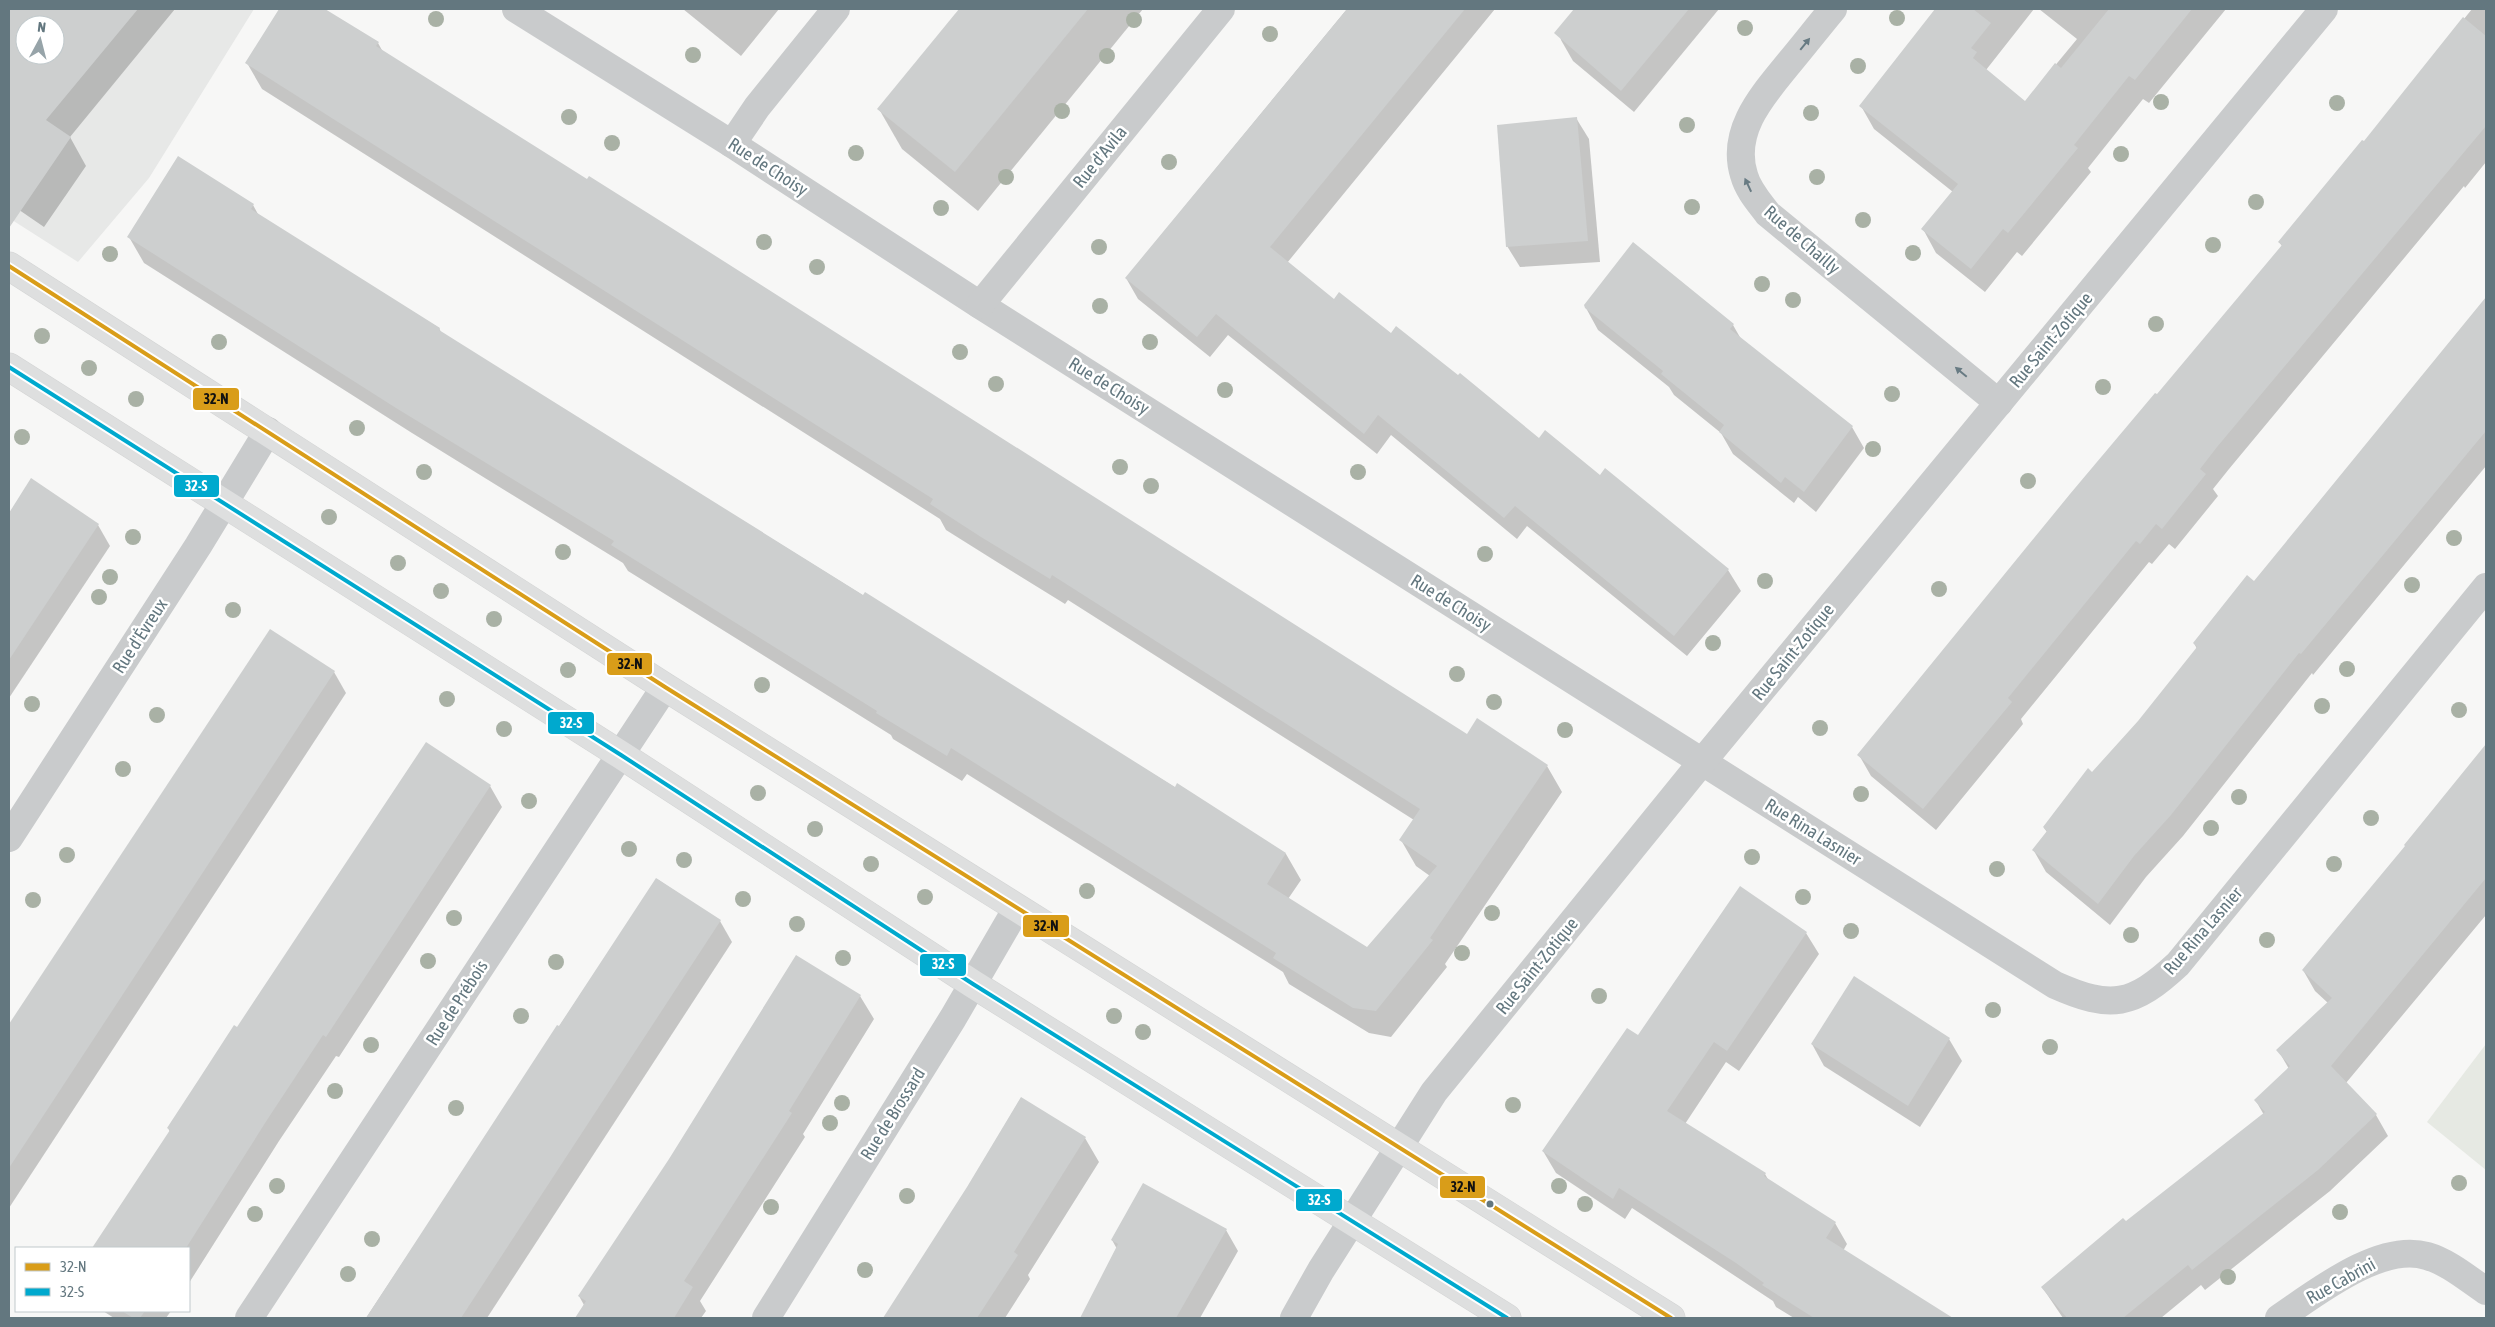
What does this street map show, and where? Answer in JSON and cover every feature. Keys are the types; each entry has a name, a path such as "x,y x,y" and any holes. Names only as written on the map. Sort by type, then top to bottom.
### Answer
{"main road":[{"path":"9,266 268,430 665,687 1670,1318"},
{"path":"9,367 621,755 973,984 1507,1318"}],"street":[{"name":"Rue de Choisy","path":"516,9 732,144 980,305 1702,762"},
{"path":"732,144 757,108 836,9"},
{"name":"Rue d'Avila","path":"980,305 1221,9"},
{"name":"Rue de Chailly","path":"1833,9 1756,103 1743,136 1741,160 1744,175 1751,192 1768,214 1998,403"},
{"name":"Rue Saint-Zotique","path":"1294,1318 1320,1270 1434,1092 1702,762 2324,9"},
{"name":"Rue d'Évreux","path":"9,838 225,504 268,430"},
{"name":"Rue Rina Lasnier","path":"1702,762 2055,985 2097,1000 2119,1001 2140,994 2160,981 2178,964 2486,587"},
{"name":"Rue de Prébois","path":"249,1318 665,687"},
{"name":"Rue de Brossard","path":"766,1318 973,984 1017,908"},
{"name":"Rue Cabrini","path":"2279,1318 2369,1263 2388,1256 2409,1253 2427,1256 2443,1263 2486,1291"}],"shaded area":[{"path":"9,9 254,9 149,178 78,262 9,218"},
{"path":"2486,1044 2486,1170 2427,1122"}],"building":[{"path":"9,9 138,9 46,120 71,137 9,228"},
{"path":"279,9 325,9 379,42 376,46 587,179 589,176 670,227 1467,734 1477,718 1548,765 1430,938 1433,940 1376,1011 1353,1008 1273,958 1276,953 951,748 947,756 876,713 877,711 611,545 614,541 396,408 127,237 178,156 254,204 251,209 440,328 439,330 863,595 865,592 1175,787 1177,783 1286,853 1267,884 1367,947 1437,866 1399,840 1420,809 1052,575 1050,579 981,537 930,504 933,499 245,63"},
{"path":"959,9 1088,9 955,172 877,109"},
{"path":"1347,9 1465,9 1270,247 1334,299 1339,292 1391,333 1396,326 1458,375 1460,373 1539,438 1545,430 1600,475 1605,468 1729,569 1674,636 1515,506 1504,518 1378,415 1364,434 1216,314 1197,337 1125,278"},
{"path":"1574,9 1689,9 1621,91 1554,33"},
{"path":"1935,9 1973,9 1991,23 1971,48 1977,52 1973,58 2025,101 2055,63 2061,68 2109,9 2192,9 2135,80 2129,76 2074,145 2078,148 2008,233 2003,229 1971,269 1921,229 1958,184 1859,106"},
{"path":"2463,17 2486,36 2486,126 2217,447 2200,469 2206,474 2162,529 2156,524 2140,544 2136,541 2008,698 2012,702 1923,809 1857,755 2070,494 2282,245 2278,242 2362,140 2364,141"},
{"path":"1577,117 1588,241 1506,247 1497,125"},
{"path":"1633,242 1734,324 1730,329 1853,426 1804,492 1785,477 1781,483 1719,432 1724,425 1661,374 1663,371 1585,308 1584,305"},
{"path":"2486,297 2486,431 2301,654 2299,653 2171,815 2134,856 2098,904 2032,850 2047,831 2043,827 2088,768 2092,772 2138,721 2197,647 2193,643 2247,575 2254,581"},
{"path":"31,478 99,524 9,660 9,513"},
{"path":"270,629 335,671 9,1168 9,1024"},
{"path":"426,742 491,785 326,1037 323,1035 267,1120 187,1247 93,1247 170,1130 167,1128 234,1025 237,1027"},
{"path":"2486,744 2486,878 2331,1066 2377,1114 2318,1170 2192,1270 2188,1265 2123,1318 2067,1318 2041,1287 2123,1218 2126,1221 2265,1112 2254,1100 2290,1066 2276,1050 2332,998 2302,970 2405,846"},
{"path":"656,878 721,920 461,1318 366,1318 557,1025 559,1026"},
{"path":"1740,886 1807,932 1727,1051 1714,1042 1667,1111 1766,1173 1764,1176 1836,1222 1826,1238 1953,1318 1814,1318 1762,1285 1764,1283 1736,1263 1619,1188 1613,1199 1542,1151 1627,1028 1638,1035"},
{"path":"796,955 861,995 789,1111 792,1113 684,1281 693,1287 674,1318 575,1318 586,1301 578,1296 669,1159"},
{"path":"1854,976 1950,1038 1908,1106 1811,1044"},
{"path":"1021,1097 1086,1137 1014,1252 1018,1255 977,1318 883,1318 967,1187"},
{"path":"1143,1183 1227,1229 1176,1318 1080,1318 1118,1244 1111,1240"},
{"path":"124,1312 144,1312 140,1318 133,1318"}],"transit line":[{"name":"32-N","path":"9,266 665,687 1671,1318"},
{"name":"32-S","path":"9,367 621,755 973,984 1507,1318"}]}
